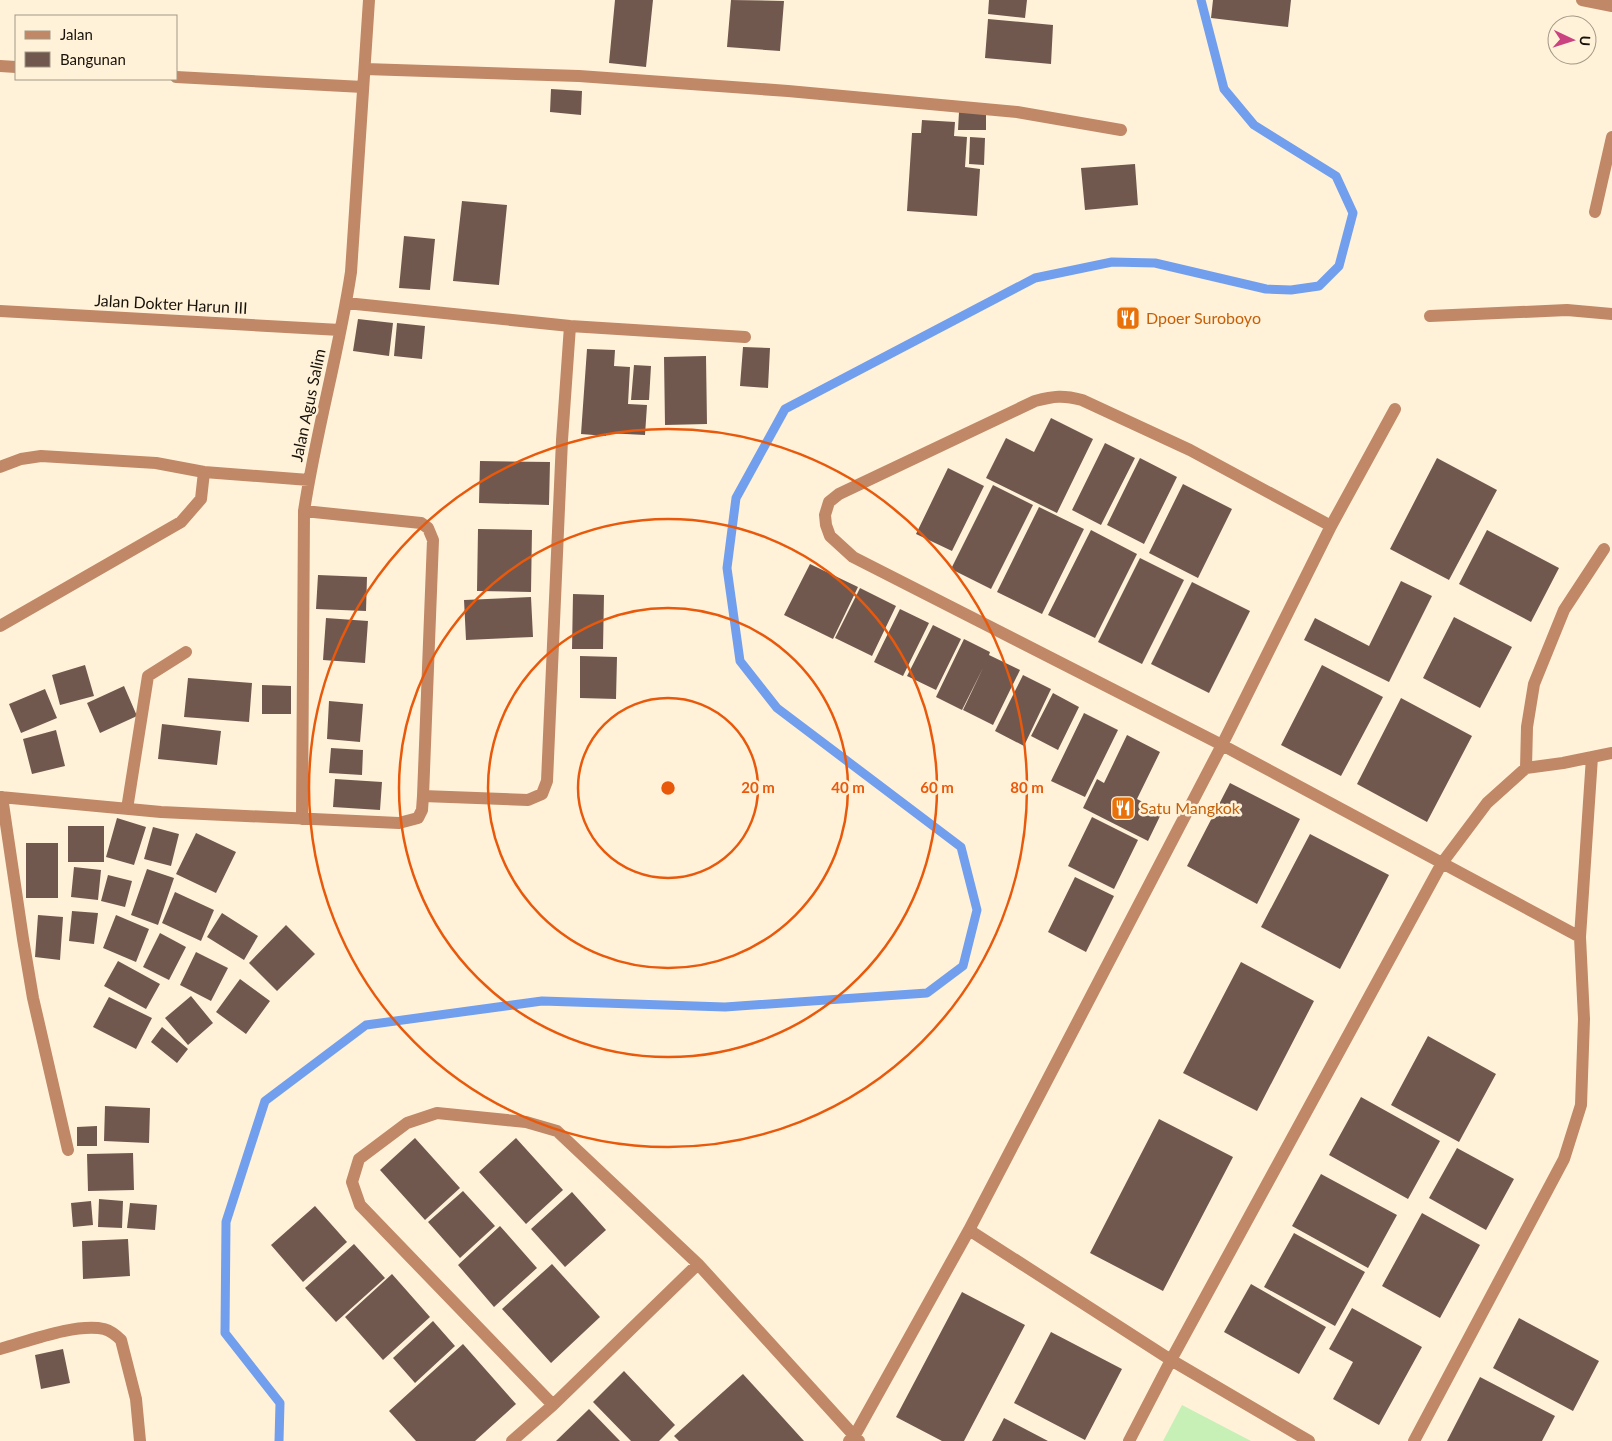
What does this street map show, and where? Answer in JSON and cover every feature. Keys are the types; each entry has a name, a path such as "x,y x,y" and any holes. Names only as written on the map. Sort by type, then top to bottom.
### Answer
{"street":[{"name":"Jalan Agus Salim","path":"302,819 304,511 351,272 369,0"},
{"path":"1582,0 1612,6"},
{"path":"0,66 15,67"},
{"path":"365,69 579,76 788,91 1017,112 1121,130"},
{"path":"178,77 363,88"},
{"path":"1595,212 1612,137"},
{"path":"346,303 570,326 745,337"},
{"path":"1430,316 1567,310 1612,314"},
{"name":"Jalan Dokter Harun III","path":"0,311 340,330"},
{"path":"423,796 528,800 542,794 547,781 562,440 570,326"},
{"path":"1331,526 1190,450 1082,400 1068,396 1055,396 1035,401 839,494 829,502 825,515 830,536 853,557 1222,745 1580,937"},
{"path":"552,1405 360,1205 352,1182 359,1159 407,1123 436,1113 526,1122 557,1131 698,1264 854,1439 969,1230 1222,745 1331,526 1395,409"},
{"path":"0,468 21,459 41,456 156,463 204,472 309,480"},
{"path":"0,626 181,522 201,499 204,472"},
{"path":"68,1150 33,998 1,797 127,809 399,823 418,818 422,810 433,540 428,528 421,522 304,511"},
{"path":"1526,768 1527,727 1534,684 1564,610 1604,549"},
{"path":"127,809 148,676 186,652"},
{"path":"1129,1441 1171,1360 1442,863 1487,803 1526,768 1612,753"},
{"path":"1414,1441 1564,1159 1580,1105 1584,1019 1580,937 1592,756"},
{"path":"969,1230 1171,1360 1309,1441"},
{"path":"512,1441 698,1264"},
{"path":"0,1349 87,1327 107,1330 115,1335 121,1340 136,1398 140,1441"}],"green space":[{"path":"1182,1405 1251,1441 1163,1441"}],"building":[{"path":"615,0 653,0 646,67 609,63"},
{"path":"731,0 784,1 780,51 727,47"},
{"path":"989,0 1027,0 1025,18 988,14"},
{"path":"1213,0 1291,0 1288,27 1211,18"},
{"path":"988,19 1053,25 1051,64 985,58"},
{"path":"551,89 582,91 581,115 550,112"},
{"path":"959,112 986,113 986,130 958,130"},
{"path":"922,120 955,122 954,136 967,137 965,167 980,169 977,216 907,211 912,133 921,133"},
{"path":"970,137 985,138 984,165 969,164"},
{"path":"1135,164 1138,205 1085,210 1081,168"},
{"path":"462,201 507,205 499,285 453,281"},
{"path":"404,236 435,239 430,290 399,288"},
{"path":"358,319 393,323 389,356 353,351"},
{"path":"397,323 425,326 422,359 394,356"},
{"path":"743,347 770,348 768,388 740,386"},
{"path":"587,349 615,350 614,366 630,367 628,404 647,405 645,435 606,433 606,436 581,434"},
{"path":"706,356 707,424 665,425 664,357"},
{"path":"634,365 651,366 649,400 631,400"},
{"path":"1051,418 1093,439 1057,513 986,478 1006,438 1034,452"},
{"path":"1105,443 1135,458 1101,525 1072,510"},
{"path":"1140,458 1177,477 1144,544 1107,525"},
{"path":"1437,458 1497,490 1449,580 1390,549"},
{"path":"480,461 550,462 549,505 479,503"},
{"path":"948,468 984,486 952,551 916,534"},
{"path":"1183,484 1232,509 1198,578 1149,553"},
{"path":"993,485 1033,505 991,589 951,569"},
{"path":"1039,507 1084,529 1042,614 997,592"},
{"path":"478,529 532,530 531,592 477,591"},
{"path":"1091,530 1137,554 1095,638 1048,615"},
{"path":"1487,530 1559,568 1531,622 1459,584"},
{"path":"1140,558 1184,580 1142,664 1098,642"},
{"path":"810,564 858,587 833,639 784,615"},
{"path":"318,575 367,577 366,611 316,609"},
{"path":"1401,581 1432,596 1389,682 1304,640 1315,618 1369,646"},
{"path":"1192,582 1250,611 1209,693 1151,664"},
{"path":"860,588 896,606 872,656 835,638"},
{"path":"573,594 604,595 603,649 572,649"},
{"path":"531,597 533,637 466,640 464,600"},
{"path":"900,609 929,623 903,676 874,662"},
{"path":"1454,617 1512,647 1480,708 1423,678"},
{"path":"326,618 368,621 365,663 323,660"},
{"path":"933,625 961,639 936,690 907,676"},
{"path":"964,639 990,652 989,655 1020,670 993,725 963,710 983,668 962,710 936,697"},
{"path":"580,656 617,657 616,699 580,698"},
{"path":"85,665 94,696 60,705 52,675"},
{"path":"1322,665 1383,697 1341,776 1281,745"},
{"path":"1023,675 1051,689 1024,746 995,731"},
{"path":"188,678 252,683 249,722 184,717"},
{"path":"262,685 291,686 291,714 262,714"},
{"path":"124,686 137,716 100,733 87,703"},
{"path":"45,689 57,718 21,733 9,704"},
{"path":"1053,693 1079,707 1058,750 1031,736"},
{"path":"1401,698 1472,736 1427,822 1357,784"},
{"path":"329,701 363,704 360,742 327,739"},
{"path":"1084,713 1118,730 1085,797 1051,781"},
{"path":"162,724 221,731 217,765 158,759"},
{"path":"56,730 65,766 32,774 23,739"},
{"path":"1127,735 1160,752 1137,799 1162,812 1148,841 1083,808 1097,779 1104,783"},
{"path":"331,748 363,750 362,775 329,773"},
{"path":"335,779 382,782 380,810 333,807"},
{"path":"1230,783 1300,819 1257,904 1187,866"},
{"path":"1092,817 1138,840 1114,889 1068,866"},
{"path":"117,818 146,827 134,865 106,857"},
{"path":"68,826 104,826 104,862 68,862"},
{"path":"153,827 179,834 171,866 144,859"},
{"path":"196,833 236,852 216,893 176,874"},
{"path":"1310,834 1389,875 1340,969 1261,927"},
{"path":"26,843 58,843 58,898 26,898"},
{"path":"74,867 101,870 98,900 71,897"},
{"path":"147,869 174,878 158,925 131,915"},
{"path":"108,875 132,881 125,907 101,901"},
{"path":"1075,877 1114,896 1086,952 1048,932"},
{"path":"175,892 214,910 201,941 162,923"},
{"path":"72,911 98,913 94,944 69,941"},
{"path":"222,913 258,936 244,960 207,937"},
{"path":"38,915 63,917 60,960 35,957"},
{"path":"116,915 149,929 136,962 103,948"},
{"path":"286,925 315,954 277,991 249,963"},
{"path":"160,933 186,947 169,980 143,967"},
{"path":"196,952 228,968 211,1001 180,985"},
{"path":"118,961 160,984 146,1009 104,986"},
{"path":"1241,962 1314,1001 1257,1111 1183,1073"},
{"path":"240,979 270,1001 246,1034 216,1012"},
{"path":"191,996 213,1023 188,1045 165,1018"},
{"path":"109,997 152,1018 136,1049 93,1027"},
{"path":"162,1027 188,1049 177,1063 151,1042"},
{"path":"1428,1036 1496,1074 1459,1142 1391,1105"},
{"path":"1361,1097 1440,1141 1408,1199 1329,1155"},
{"path":"105,1106 150,1108 149,1143 104,1141"},
{"path":"1159,1119 1233,1157 1163,1291 1090,1253"},
{"path":"97,1126 97,1146 77,1146 77,1127"},
{"path":"415,1138 460,1188 425,1220 380,1170"},
{"path":"516,1138 563,1190 526,1224 479,1172"},
{"path":"1457,1148 1514,1179 1486,1230 1429,1198"},
{"path":"133,1153 134,1190 88,1191 87,1154"},
{"path":"1321,1174 1397,1215 1368,1268 1292,1226"},
{"path":"463,1191 495,1226 460,1258 428,1222"},
{"path":"572,1192 606,1230 565,1267 531,1229"},
{"path":"99,1199 123,1201 122,1228 98,1227"},
{"path":"91,1201 93,1225 73,1227 71,1203"},
{"path":"130,1203 157,1205 155,1230 127,1228"},
{"path":"315,1206 347,1242 303,1282 271,1245"},
{"path":"1422,1213 1480,1245 1440,1318 1382,1286"},
{"path":"500,1226 537,1268 494,1307 458,1265"},
{"path":"1294,1233 1365,1272 1335,1326 1264,1287"},
{"path":"128,1239 130,1276 83,1279 82,1241"},
{"path":"354,1244 385,1278 336,1322 305,1288"},
{"path":"552,1264 600,1317 551,1363 502,1309"},
{"path":"392,1274 430,1317 383,1360 345,1317"},
{"path":"1251,1284 1326,1327 1299,1374 1224,1332"},
{"path":"962,1292 1025,1325 964,1441 942,1441 896,1417"},
{"path":"1352,1308 1422,1347 1379,1425 1333,1399 1353,1362 1329,1349"},
{"path":"1519,1318 1599,1361 1573,1411 1493,1368"},
{"path":"433,1321 455,1346 415,1383 393,1358"},
{"path":"1051,1332 1122,1369 1085,1440 1014,1403"},
{"path":"463,1344 516,1404 475,1441 416,1441 389,1411"},
{"path":"63,1349 70,1383 41,1389 35,1355"},
{"path":"624,1371 675,1425 659,1441 631,1441 593,1402"},
{"path":"743,1374 804,1441 679,1441 674,1436"},
{"path":"1480,1377 1555,1416 1542,1441 1447,1441"},
{"path":"589,1409 620,1441 556,1441"},
{"path":"1004,1418 1048,1441 992,1441"}],"waterway":[{"path":"279,1441 280,1403 225,1333 226,1222 265,1101 366,1025 542,1001 725,1007 927,993 963,966 977,910 961,847 777,708 740,661 727,568 736,498 785,409 1035,278 1112,262 1155,263 1266,289 1291,290 1319,286 1339,266 1353,213 1336,176 1254,125 1224,89 1201,0"}],"place":[{"name":"Dpoer Suroboyo","path":"1128,318"},
{"name":"Satu Mangkok","path":"1123,808"}]}
